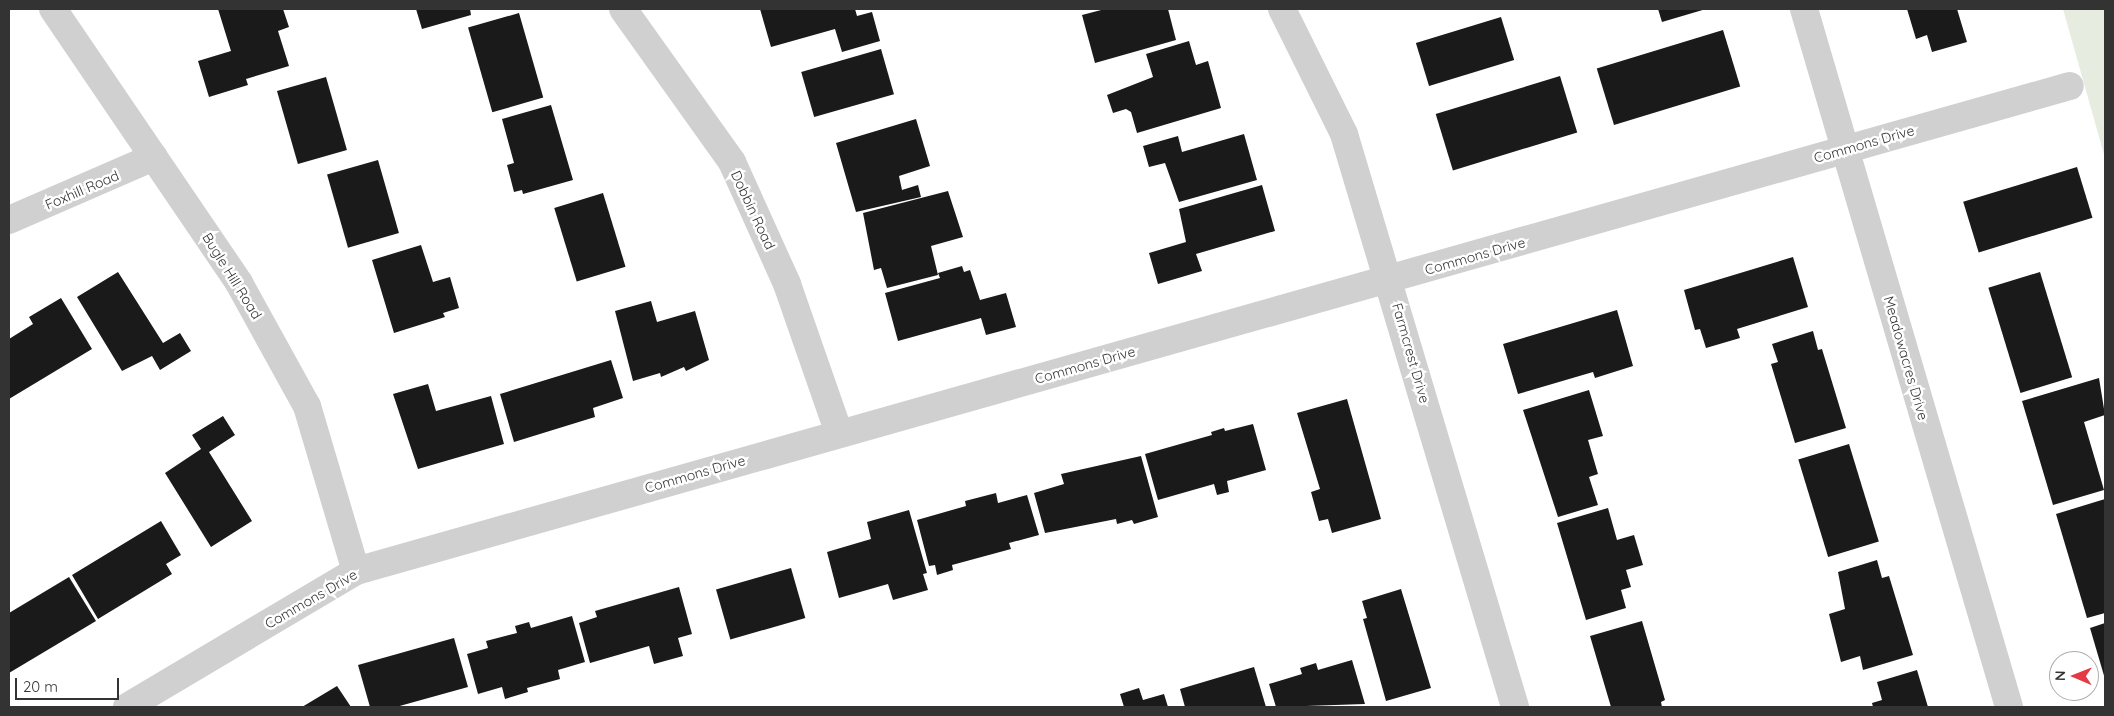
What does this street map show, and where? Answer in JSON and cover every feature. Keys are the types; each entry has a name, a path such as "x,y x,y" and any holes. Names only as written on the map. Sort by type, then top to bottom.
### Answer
{"street":[{"name":"Bugle Hill Road","path":"53,9 239,283 307,406 356,571"},
{"name":"Dobbin Road","path":"623,9 732,162 787,284 840,433"},
{"name":"Farmcrest Drive","path":"1282,9 1344,134 1390,281 1515,707"},
{"name":"Meadowacres Drive","path":"1804,9 2009,707"},
{"name":"Commons Drive","path":"127,707 356,571 840,433 1390,281 2070,86"},
{"name":"Foxhill Road","path":"9,220 154,157"}],"shaded area":[{"path":"2063,9 2105,9 2105,158"}],"building":[{"path":"218,9 283,9 289,27 278,31 289,66 246,79 248,85 209,97 198,61 231,51"},
{"path":"416,9 470,9 471,15 422,29"},
{"path":"760,9 855,9 857,16 872,12 880,41 842,52 835,29 771,47"},
{"path":"1105,9 1168,9 1176,40 1095,63 1082,15"},
{"path":"1658,9 1706,9 1662,22"},
{"path":"1907,9 1957,9 1967,42 1932,52 1927,35 1916,39"},
{"path":"519,13 543,98 492,112 468,28"},
{"path":"1501,17 1514,60 1429,86 1416,43"},
{"path":"1723,30 1740,86 1614,125 1597,69"},
{"path":"1189,41 1196,65 1208,61 1221,108 1137,133 1131,112 1126,109 1113,113 1107,95 1153,77 1146,54"},
{"path":"881,49 894,94 814,117 801,72"},
{"path":"1560,76 1577,132 1453,170 1436,114"},
{"path":"326,77 347,150 298,164 277,91"},
{"path":"551,105 573,180 523,194 522,190 514,192 507,165 514,163 502,119"},
{"path":"916,119 930,166 899,176 902,190 918,185 921,197 856,212 836,143"},
{"path":"1244,134 1257,180 1179,202 1165,163 1149,167 1143,146 1178,136 1182,152"},
{"path":"378,160 399,233 348,248 327,175"},
{"path":"2077,167 2092,218 1979,252 1963,202"},
{"path":"1262,185 1275,231 1196,254 1202,271 1158,284 1149,253 1186,242 1179,209"},
{"path":"948,191 963,237 931,246 938,275 887,288 881,268 874,270 863,213"},
{"path":"603,193 626,267 577,282 554,208"},
{"path":"421,245 433,282 450,277 459,308 443,313 445,317 394,333 372,260"},
{"path":"1793,257 1808,307 1737,329 1740,338 1706,348 1700,329 1695,330 1684,290"},
{"path":"962,266 964,272 970,270 980,300 1006,293 1016,327 986,335 981,318 898,341 885,293 940,278 938,273"},
{"path":"118,272 163,343 180,333 191,351 160,370 152,356 122,371 77,297"},
{"path":"2040,272 2072,377 2021,393 1988,288"},
{"path":"61,298 92,349 9,399 9,339 33,324 29,317"},
{"path":"651,301 657,322 695,311 709,360 686,371 684,367 661,377 660,373 633,381 615,311"},
{"path":"1617,310 1633,366 1595,378 1593,372 1518,394 1503,344"},
{"path":"1813,331 1818,350 1822,349 1846,428 1795,443 1771,364 1778,362 1772,344"},
{"path":"611,360 623,398 593,408 595,417 514,442 500,394"},
{"path":"2099,378 2105,415 2084,422 2104,490 2053,505 2022,401"},
{"path":"428,384 436,411 491,396 504,444 418,469 393,394"},
{"path":"1589,390 1603,436 1588,440 1598,474 1589,477 1598,505 1558,517 1523,410"},
{"path":"1347,399 1381,519 1332,533 1328,519 1319,521 1311,492 1320,489 1297,413"},
{"path":"223,416 235,435 209,452 252,521 211,547 165,473 201,449 192,435"},
{"path":"1253,424 1266,470 1227,481 1229,492 1217,495 1214,484 1158,500 1145,454 1212,435 1211,432 1224,428 1225,431"},
{"path":"1849,444 1879,542 1828,557 1798,459"},
{"path":"1141,456 1158,517 1134,524 1132,520 1117,524 1116,519 1045,533 1034,493 1064,484 1061,474"},
{"path":"996,493 998,503 1027,495 1039,535 1009,543 1011,549 952,565 953,570 937,575 935,565 929,566 917,520 966,506 965,501"},
{"path":"2105,499 2105,613 2087,618 2056,514"},
{"path":"1608,508 1617,540 1634,535 1643,565 1626,570 1631,587 1621,590 1626,608 1586,620 1557,523"},
{"path":"909,510 927,573 923,574 928,590 893,600 888,584 839,598 827,552 871,539 867,522"},
{"path":"161,521 181,555 166,564 172,574 98,619 72,575"},
{"path":"1877,560 1882,578 1889,576 1913,655 1863,670 1860,656 1841,662 1829,614 1845,609 1838,572"},
{"path":"791,568 805,618 730,639 716,589"},
{"path":"69,577 96,621 9,673 9,613"},
{"path":"679,587 692,634 678,638 683,656 654,664 649,646 590,663 579,623 597,617 595,611"},
{"path":"1401,589 1431,688 1386,701 1363,619 1367,618 1362,601"},
{"path":"572,616 585,662 558,670 560,679 527,688 528,692 505,699 502,687 478,694 467,654 488,648 486,641 517,633 515,626 529,622 531,628"},
{"path":"1642,621 1665,700 1661,702 1662,707 1611,707 1590,636"},
{"path":"2105,623 2105,679 2099,659 2099,651 2097,651 2090,628"},
{"path":"454,638 468,687 396,707 370,707 358,665"},
{"path":"1352,660 1365,704 1276,707 1269,684 1302,674 1300,668 1316,663 1318,670"},
{"path":"1254,667 1266,707 1185,707 1180,689"},
{"path":"1917,670 1928,707 1873,707 1872,703 1882,700 1877,682"},
{"path":"337,686 351,707 302,707"},
{"path":"1139,688 1143,700 1164,694 1168,707 1124,707 1120,694"}]}
